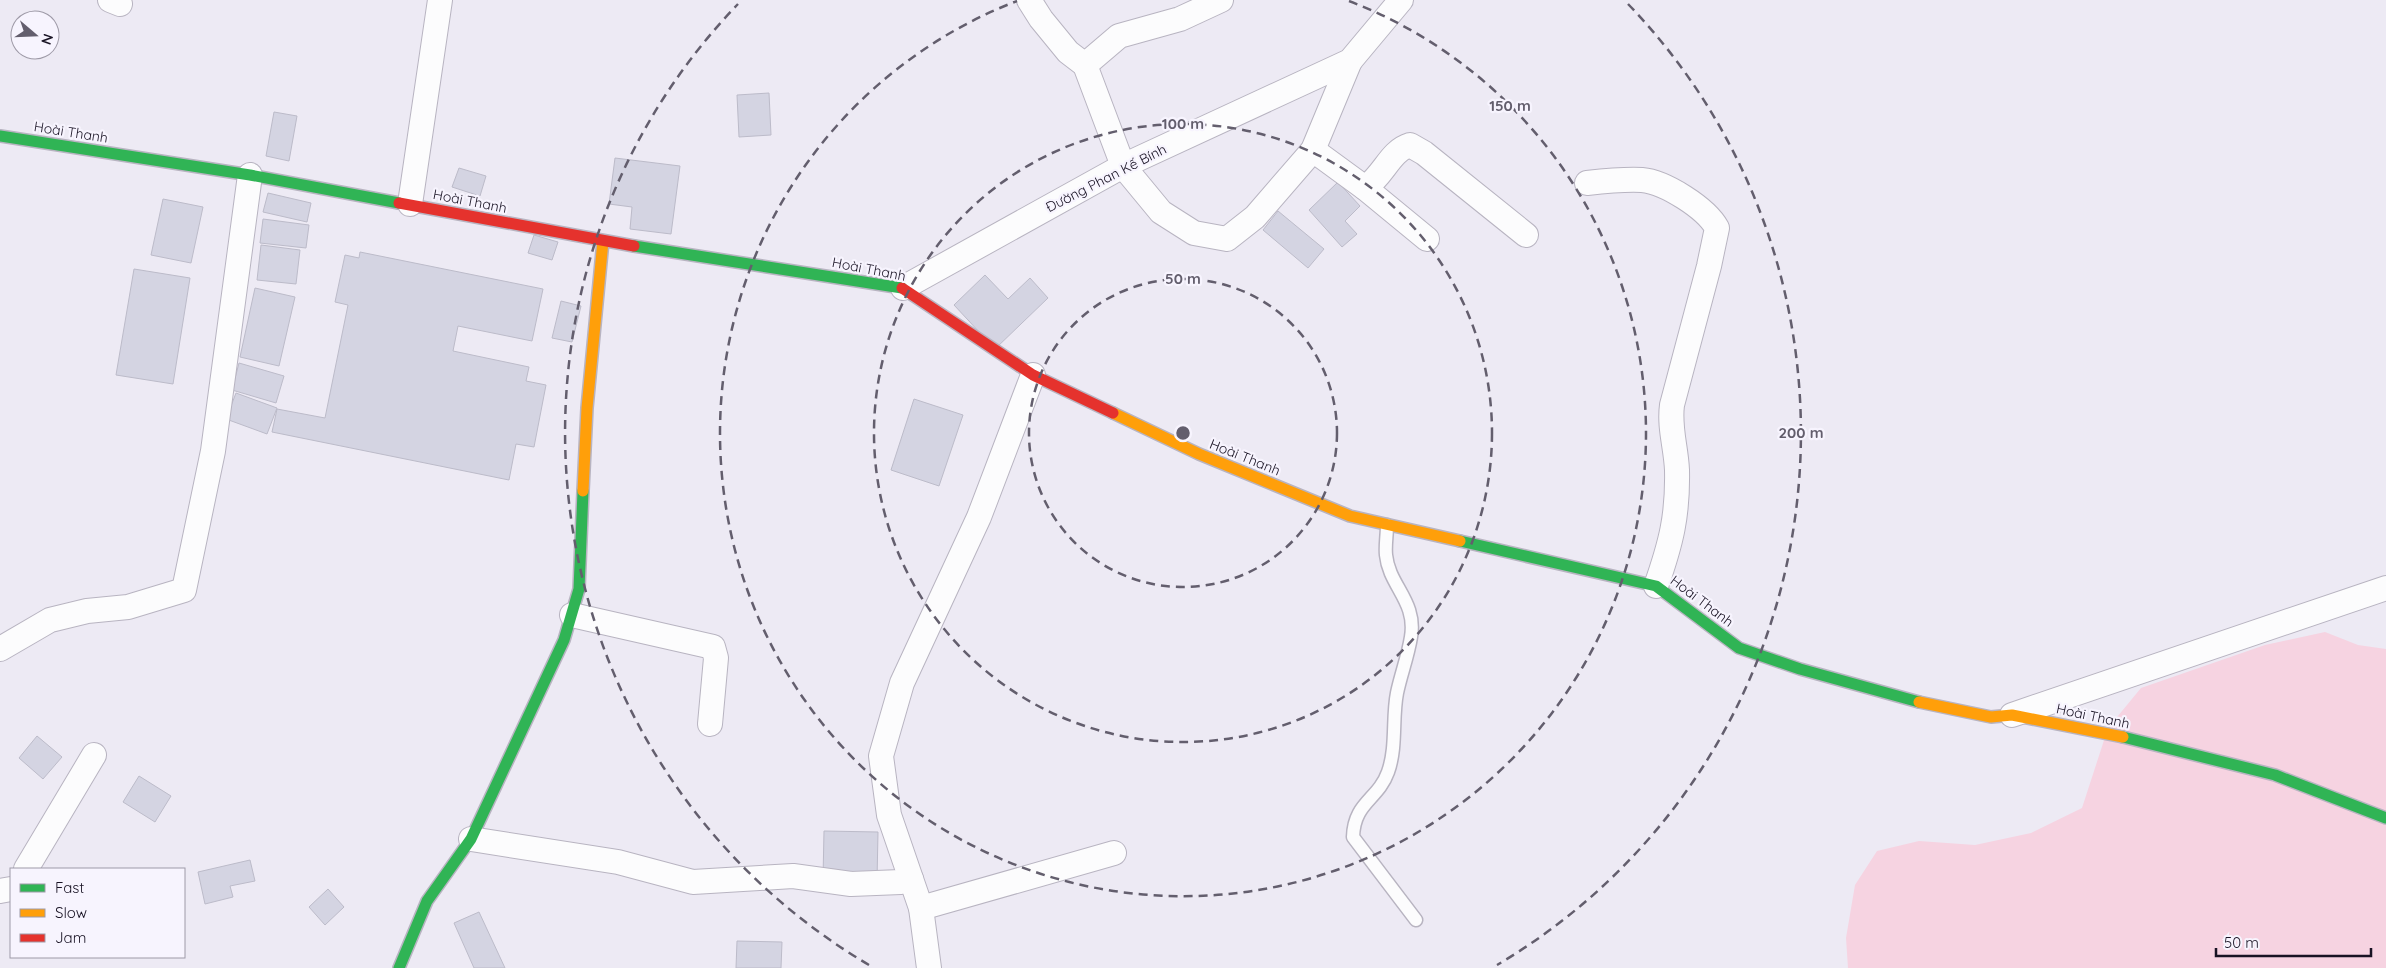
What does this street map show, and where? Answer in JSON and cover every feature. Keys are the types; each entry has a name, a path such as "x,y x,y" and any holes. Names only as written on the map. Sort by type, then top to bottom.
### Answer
{"street":[{"path":"410,204 440,0"},
{"path":"1029,0 1041,19 1068,52 1085,65 1123,166 1161,212 1194,233 1227,239 1255,217 1313,150 1350,61"},
{"path":"1085,65 1119,36 1180,19 1220,0"},
{"name":"Đường Phan Kế Bính","path":"903,288 1123,166 1350,61 1401,0"},
{"name":"Hoài Thanh","path":"0,136 250,174 604,241 903,288 1033,375 1199,454 1350,516 1656,586 1739,648 1800,669 1910,700 1991,717 2012,715 2118,736 2275,775 2386,818"},
{"path":"1365,188 1377,180 1399,148 1410,145 1424,153 1526,235"},
{"path":"1313,150 1365,188 1427,239"},
{"path":"0,649 50,620 87,611 128,607 184,590 213,451 250,174"},
{"path":"1587,183 1644,180 1695,204 1711,218 1716,228 1709,266 1672,405 1670,423 1677,468 1676,516 1672,542 1656,586"},
{"path":"399,968 413,939 427,901 471,839 564,640 572,615 579,589 587,408 604,241"},
{"path":"929,968 921,908 889,815 881,756 902,683 978,517 1033,375"},
{"path":"2012,715 2386,588"},
{"path":"572,615 713,647 716,658 710,724"},
{"path":"27,868 94,755"},
{"path":"471,839 618,862 693,882 793,876 851,884 901,882 911,879"},
{"path":"921,908 1114,853"}],"lane":[{"path":"1387,525 1386,556 1391,572 1407,599 1412,620 1412,636 1397,693 1388,772 1382,784 1358,813 1354,824 1353,837 1416,920"}],"shaded area":[{"path":"2325,632 2358,645 2386,649 2386,968 1848,968 1846,938 1855,885 1877,851 1919,841 1975,845 2031,833 2082,808 2108,728 2141,688 2265,645"}],"building":[{"path":"769,93 771,135 739,137 737,95"},
{"path":"274,112 297,116 289,161 266,156"},
{"path":"615,158 680,166 671,234 630,229 632,207 609,204"},
{"path":"459,168 486,176 480,196 452,187"},
{"path":"1338,182 1360,206 1345,221 1357,234 1342,247 1309,210"},
{"path":"268,193 311,203 307,222 263,212"},
{"path":"163,199 203,207 191,263 151,255"},
{"path":"1278,211 1324,249 1308,268 1263,230"},
{"path":"263,219 309,225 306,248 260,243"},
{"path":"534,235 558,242 552,260 528,253"},
{"path":"261,245 300,250 296,284 257,280"},
{"path":"360,252 543,289 532,341 458,326 453,351 529,367 526,381 546,385 534,447 516,444 509,480 272,432 277,409 325,418 348,305 335,302 345,255 359,258"},
{"path":"134,269 190,278 173,384 116,375"},
{"path":"985,275 1008,299 1030,278 1048,298 995,349 954,305"},
{"path":"255,288 295,297 279,366 240,357"},
{"path":"561,301 581,306 572,342 552,338"},
{"path":"239,363 284,376 276,403 232,390"},
{"path":"236,393 277,408 267,434 226,419"},
{"path":"914,399 963,415 939,486 891,470"},
{"path":"37,736 62,757 43,779 19,758"},
{"path":"139,776 171,796 155,822 123,802"},
{"path":"824,831 878,832 877,881 823,879"},
{"path":"250,860 255,881 230,886 233,897 205,904 198,872"},
{"path":"328,889 344,907 325,925 309,907"},
{"path":"479,912 505,968 474,968 454,923"},
{"path":"737,941 782,942 781,968 736,968"}],"traffic: fast":[{"path":"0,136 250,175 399,203"},
{"path":"634,246 902,288"},
{"path":"399,968 427,901 471,839 564,640 579,589 583,491"},
{"path":"1460,541 1656,586 1739,648 1800,669 1919,702"},
{"path":"2123,737 2275,775 2386,818"}],"traffic: slow":[{"path":"583,491 587,408 603,241"},
{"path":"1113,413 1199,454 1350,516 1460,541"},
{"path":"1919,702 1991,717 2012,715 2123,737"}],"traffic: jam":[{"path":"399,203 634,246"},
{"path":"902,288 1033,375 1113,413"}]}
